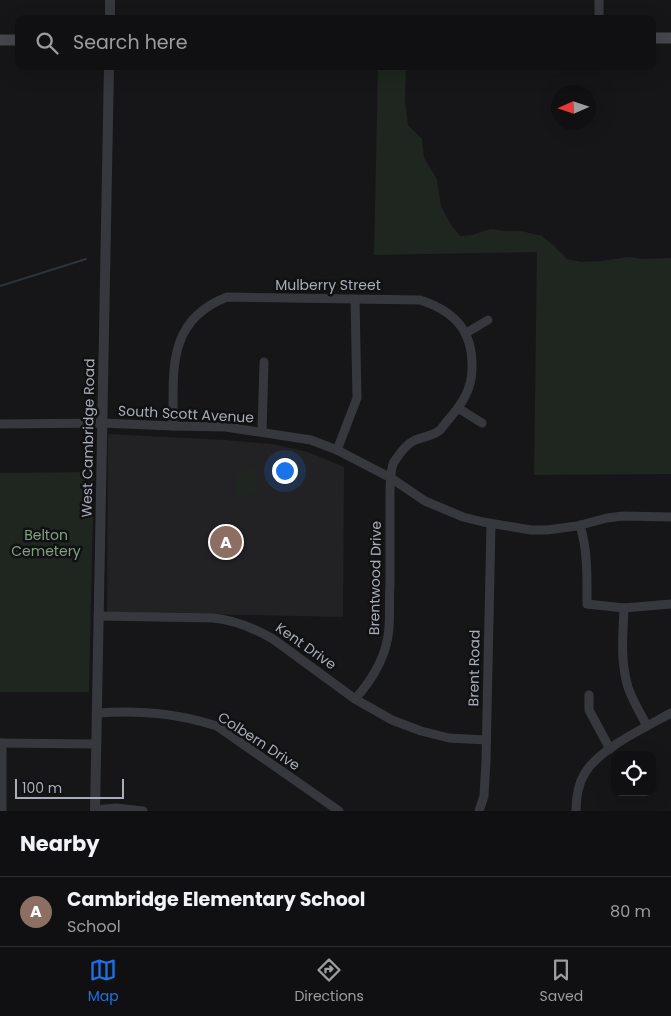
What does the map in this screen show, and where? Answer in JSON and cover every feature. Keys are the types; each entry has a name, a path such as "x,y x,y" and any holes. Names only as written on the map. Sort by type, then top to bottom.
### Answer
{"main road":[{"path":"656,38 671,38"},
{"path":"0,40 15,40"}],"street":[{"path":"110,0 110,15"},
{"path":"599,0 599,15"},
{"name":"West Cambridge Road","path":"95,810 109,70"},
{"name":"Mulberry Street","path":"173,426 174,367 177,347 192,321 207,306 227,298 420,300 436,305 445,311 454,318 466,333"},
{"path":"337,450 357,398 356,299"},
{"path":"466,333 488,320"},
{"name":"Brentwood Drive","path":"355,699 377,669 387,643 389,629 391,478 393,463 412,441 439,431 458,408 469,390 472,369 470,346 466,333"},
{"path":"262,432 264,362"},
{"path":"458,408 482,423"},
{"name":"South Scott Avenue","path":"0,424 102,422 226,427 311,440 337,450 391,478"},
{"path":"391,478 430,503 463,517 491,524 531,530 547,530 580,525 623,516 671,517"},
{"name":"Brent Road","path":"479,811 484,796 491,524"},
{"path":"580,525 588,565 587,604 624,608 671,604"},
{"path":"624,608 622,648 628,688 647,726"},
{"name":"Kent Drive","path":"98,616 213,618 245,625 273,639 355,699 392,720 421,731 449,738 486,740"},
{"path":"589,695 589,710 610,748"},
{"name":"Colbern Drive","path":"97,713 150,712 198,720 216,726 339,811"},
{"path":"576,811 580,785 585,773 595,760 610,748 671,713"},
{"path":"2,811 1,743 96,744"},
{"path":"95,810 116,808 143,811"}],"shaded area":[{"path":"108,434 272,444 308,452 344,467 343,617 107,612"}],"green space":[{"path":"378,70 406,70 405,101 408,125 422,139 424,158 437,180 441,206 460,236 472,235 490,229 521,231 542,236 567,259 581,262 628,257 644,259 671,258 671,474 534,475 537,252 374,255"},
{"path":"256,470 256,494 237,495 237,471"},
{"name":"Belton Cemetery","path":"94,472 89,692 0,692 0,473"}],"waterway":[{"path":"0,286 86,259"}],"place":[{"name":"Cambridge Elementary School","path":"226,542"}]}
